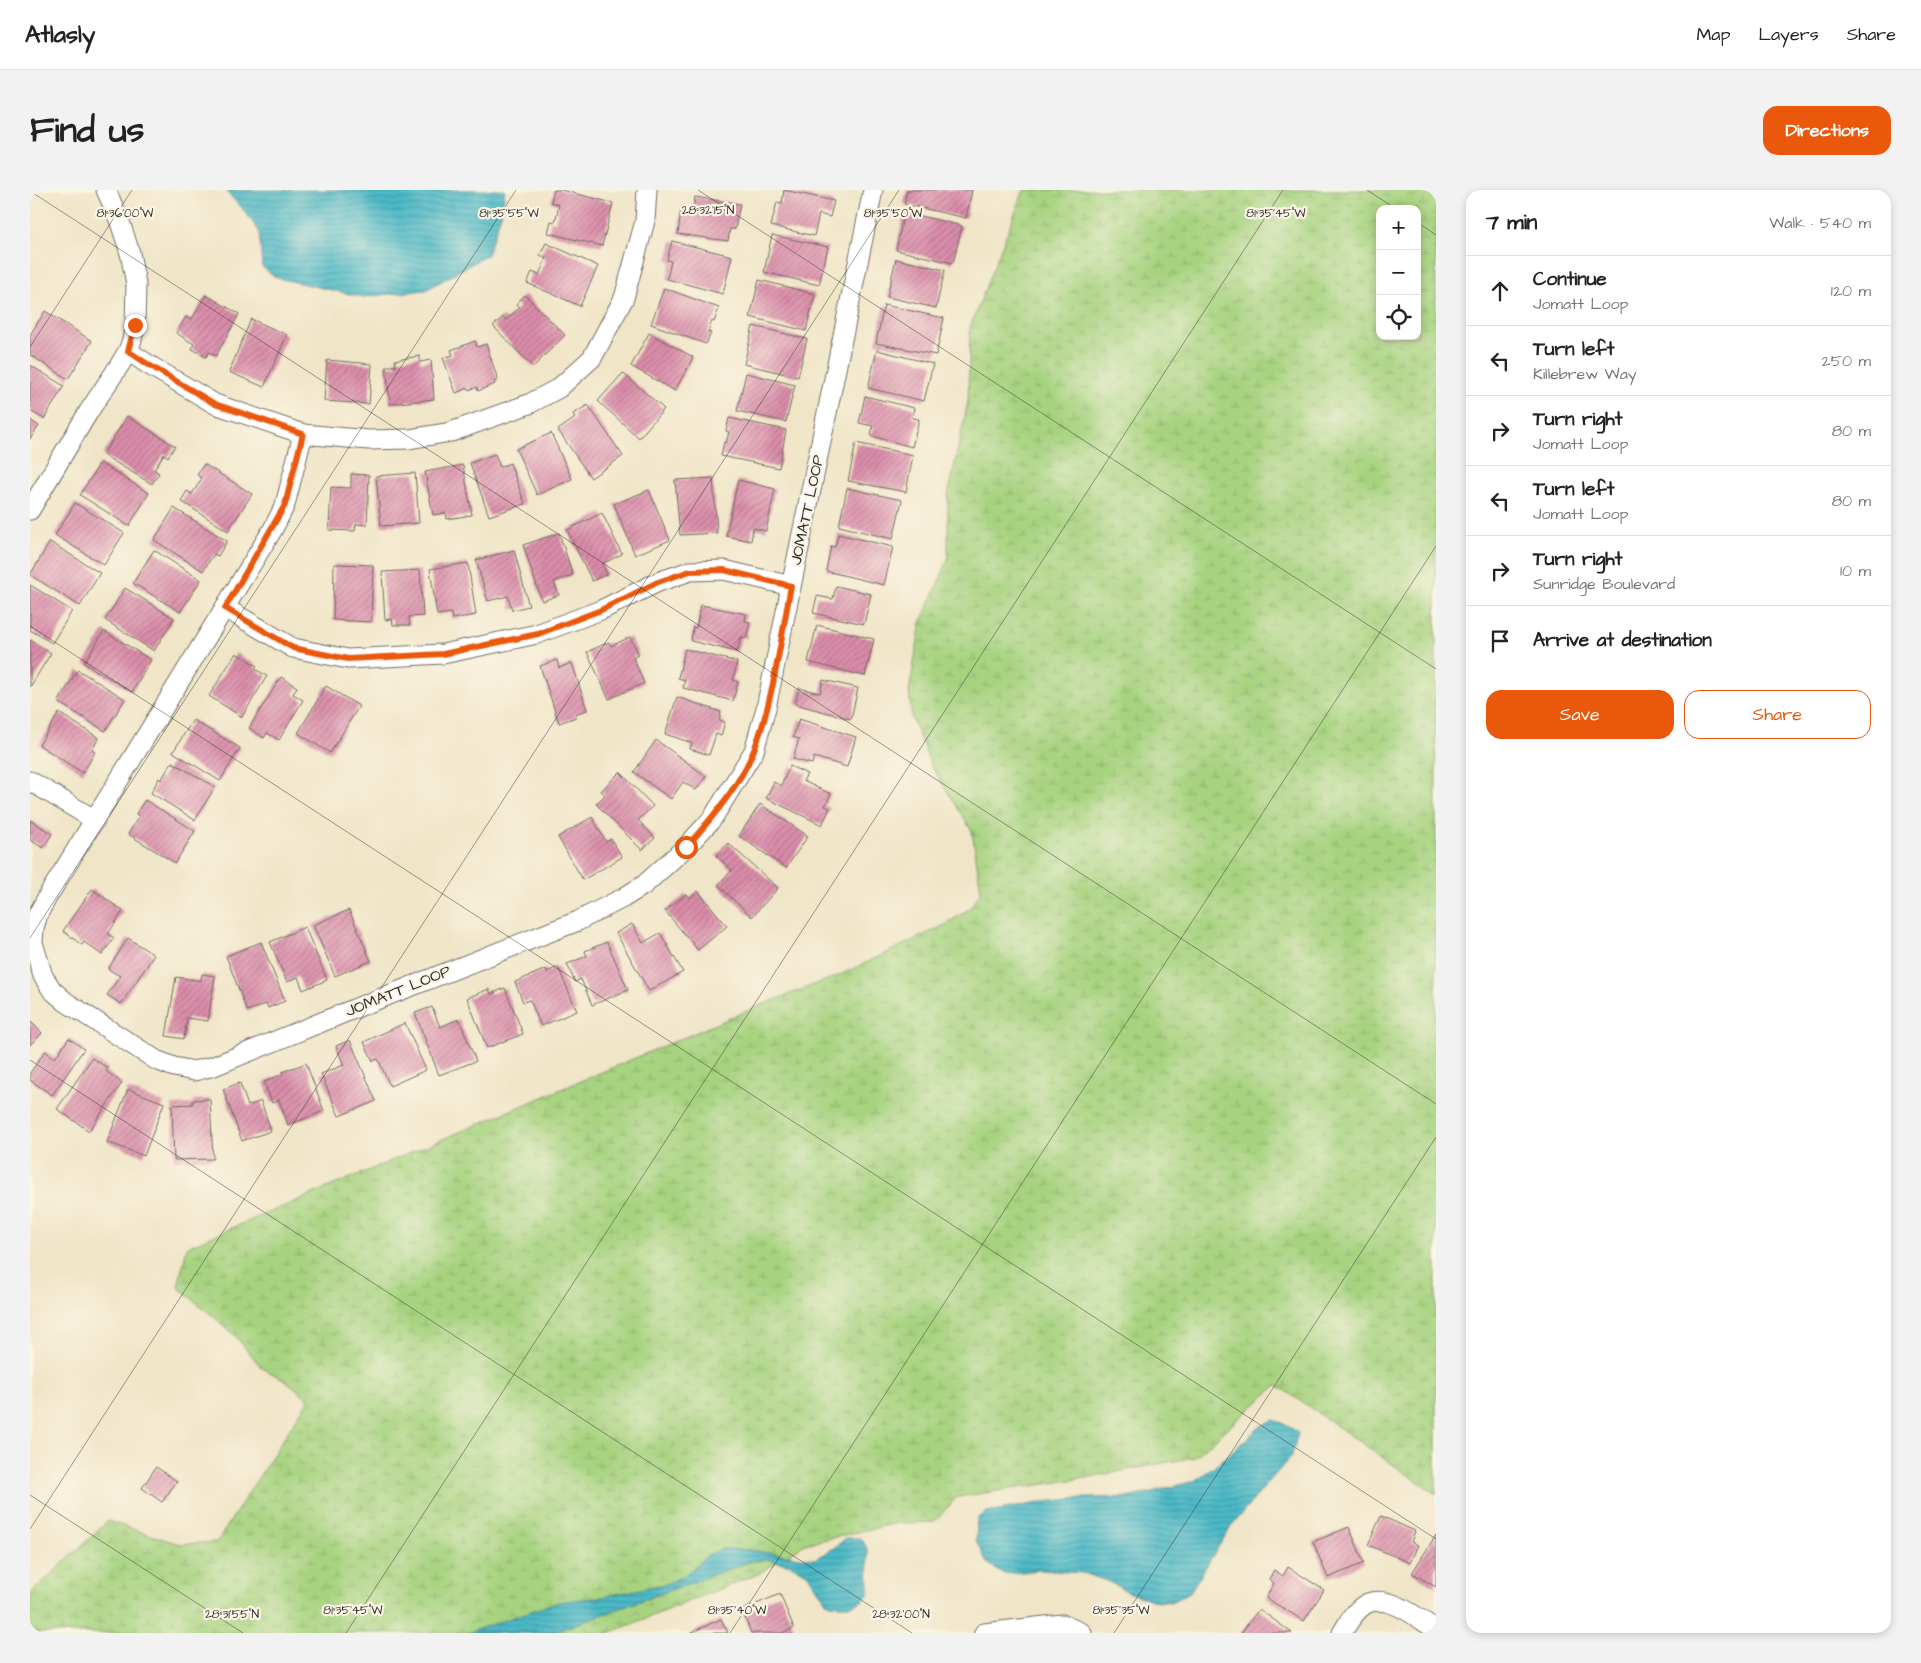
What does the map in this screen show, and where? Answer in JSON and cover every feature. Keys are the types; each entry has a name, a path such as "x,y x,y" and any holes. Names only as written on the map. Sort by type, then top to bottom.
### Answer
{"street":[{"path":"30,510 89,411 128,351 135,325 136,284 130,253 120,222 106,190"},
{"path":"128,351 156,370 215,404 303,434 369,440 408,439 451,432 528,404 559,388 592,358 624,298 645,221 647,190"},
{"name":"JOMATT LOOP","path":"303,434 285,505 225,608 38,914 34,928 33,944 42,976 52,990 66,1002 156,1060 194,1072 214,1066 578,921 623,898 664,869 712,818 754,751 766,708 873,190"},
{"path":"225,608 293,648 348,659 443,654 538,634 601,610 658,582 690,571 724,570 791,586"},
{"path":"30,781 95,820"},
{"path":"1342,1633 1353,1615 1367,1604 1385,1602 1406,1610 1436,1630"},
{"path":"984,1633 1062,1624 1082,1633"}],"green space":[{"path":"1024,190 1436,190 1436,1494 1277,1385 1195,1457 1085,1478 957,1497 934,1522 897,1523 805,1544 758,1574 609,1633 30,1633 30,1594 108,1521 179,1544 217,1542 309,1399 285,1380 262,1368 234,1334 178,1287 187,1247 756,1007 840,975 945,925 970,908 981,891 972,831 932,767 912,719 909,691 921,623 948,560 948,496 968,401 970,327"}],"water":[{"path":"228,190 505,190 501,215 487,255 426,290 363,297 277,278 262,267 259,231 242,208 227,193"},
{"path":"1273,1420 1286,1424 1298,1433 1292,1455 1232,1525 1190,1592 1171,1602 1152,1600 1133,1594 1109,1582 1084,1573 1039,1570 1004,1574 987,1563 976,1541 977,1519 987,1512 1044,1502 1082,1498 1132,1497 1194,1481 1213,1468 1261,1426"},
{"path":"846,1538 861,1538 868,1550 869,1592 862,1601 851,1605 827,1603 807,1573 791,1565 766,1559 749,1562 551,1633 467,1633 558,1602 602,1597 669,1583 685,1575 708,1555 722,1549 748,1550 815,1559"}],"building":[{"path":"554,190 561,190 613,203 602,246 548,233 551,221 555,222 559,205 551,202"},
{"path":"784,190 834,201 830,217 819,214 814,236 771,226 777,202 782,203"},
{"path":"907,190 972,190 966,218 904,204"},
{"path":"695,197 740,204 735,229 730,229 728,241 678,234 681,210 693,212"},
{"path":"904,212 962,226 953,263 896,250"},
{"path":"772,235 828,247 819,285 764,272"},
{"path":"672,241 732,256 723,294 667,279 671,261 667,260"},
{"path":"546,243 598,266 580,306 527,283 532,272 539,275 546,258 540,255"},
{"path":"896,259 945,270 936,308 887,297"},
{"path":"759,280 815,294 806,331 750,317"},
{"path":"664,288 719,308 708,332 711,333 706,344 651,324"},
{"path":"206,295 239,314 216,356 209,352 206,357 192,349 194,344 176,333 186,317 191,320"},
{"path":"525,295 565,335 533,367 493,326 503,317 506,320 520,307 516,304"},
{"path":"884,305 944,318 936,355 876,343"},
{"path":"45,311 92,341 68,379 30,355 30,335"},
{"path":"251,319 287,335 264,387 229,372"},
{"path":"753,326 807,339 798,377 744,364"},
{"path":"649,333 693,357 675,391 631,366"},
{"path":"475,341 477,347 486,344 498,380 494,382 495,384 478,391 477,387 469,390 468,388 456,393 443,358 453,355 451,350"},
{"path":"877,350 933,364 924,401 868,388"},
{"path":"420,356 420,362 431,360 434,399 390,404 386,366 396,366 395,360"},
{"path":"327,360 372,364 369,404 324,401"},
{"path":"30,365 64,386 44,419 30,411"},
{"path":"623,373 664,409 639,438 598,401"},
{"path":"746,373 795,385 786,422 737,411"},
{"path":"865,396 914,408 912,418 919,419 912,447 871,436 873,426 859,423"},
{"path":"588,405 623,456 591,478 558,430 575,418 573,414"},
{"path":"127,416 175,446 168,457 164,454 154,470 159,473 152,484 103,455"},
{"path":"729,418 786,430 779,468 721,456 724,442 726,443 729,432 726,431"},
{"path":"30,420 39,426 30,439"},
{"path":"551,433 572,479 537,495 516,449"},
{"path":"856,443 913,455 906,492 848,481"},
{"path":"495,454 500,467 510,463 525,504 489,516 470,463"},
{"path":"100,463 149,493 129,526 80,495"},
{"path":"204,464 252,494 228,531 181,501 187,491 192,494 202,478 197,475"},
{"path":"463,465 472,515 447,519 446,513 433,515 425,472"},
{"path":"415,473 419,523 381,526 376,476"},
{"path":"351,474 369,475 367,525 356,524 355,531 329,530 331,487 351,488"},
{"path":"713,478 717,533 680,535 675,480"},
{"path":"738,480 775,489 766,531 753,528 751,541 726,536"},
{"path":"847,488 902,500 893,539 839,526"},
{"path":"649,490 670,540 635,555 614,504"},
{"path":"75,503 124,533 104,565 55,535"},
{"path":"174,508 227,541 218,556 214,554 203,571 154,540"},
{"path":"602,513 622,554 602,564 607,574 592,581 567,530"},
{"path":"559,533 573,575 554,582 559,595 542,601 523,545"},
{"path":"838,534 893,547 884,585 826,571 831,546 835,547"},
{"path":"50,542 100,573 80,606 30,575"},
{"path":"154,550 201,580 180,612 133,583"},
{"path":"514,550 529,606 512,610 508,596 488,601 476,560"},
{"path":"468,563 476,615 452,619 451,613 437,615 430,569"},
{"path":"334,564 373,565 371,622 333,620"},
{"path":"420,570 423,616 409,617 410,625 393,625 392,619 385,620 382,572"},
{"path":"30,585 72,611 52,643 30,630"},
{"path":"836,586 871,594 864,624 813,613 817,596 833,599"},
{"path":"125,588 174,618 154,651 105,620"},
{"path":"701,605 746,614 745,621 750,622 746,638 741,637 737,652 691,641 693,627 696,628"},
{"path":"817,625 874,639 865,676 808,662"},
{"path":"104,631 151,660 132,692 84,663"},
{"path":"630,637 639,655 633,657 644,683 609,699 587,652 609,642 611,646"},
{"path":"30,640 51,653 30,687"},
{"path":"685,649 737,662 733,680 738,682 733,701 683,688 685,680 678,678"},
{"path":"236,653 257,666 255,669 267,676 242,717 209,696"},
{"path":"557,660 559,668 572,663 587,710 575,714 576,717 559,723 540,666"},
{"path":"78,670 125,699 105,731 58,702"},
{"path":"281,677 297,687 293,694 303,700 279,740 267,733 264,738 249,728"},
{"path":"823,680 858,688 851,719 795,704 799,688 820,693"},
{"path":"326,686 359,706 330,753 298,733"},
{"path":"677,697 721,712 719,720 725,722 721,736 716,734 709,755 690,749 692,743 665,734"},
{"path":"59,713 99,738 92,750 95,752 83,773 39,745"},
{"path":"799,719 856,737 847,767 814,757 812,764 793,759 799,739 793,737"},
{"path":"193,720 240,748 220,781 173,752"},
{"path":"656,740 706,776 696,790 683,782 671,799 634,772"},
{"path":"172,762 215,787 195,820 151,793 159,778 161,780"},
{"path":"790,766 807,774 803,781 831,794 825,806 830,808 822,825 766,798 774,782 781,786"},
{"path":"620,772 653,806 638,820 655,838 642,850 596,804 605,795 601,791"},
{"path":"145,800 195,831 175,863 128,834 139,816 136,814"},
{"path":"760,804 808,836 786,868 739,836"},
{"path":"592,817 606,842 611,839 622,857 583,880 558,837"},
{"path":"30,820 52,834 43,848 30,840"},
{"path":"728,843 778,888 752,917 718,885 732,870 716,856"},
{"path":"92,889 123,911 108,934 114,938 102,955 84,942 82,945 63,931"},
{"path":"698,891 727,926 698,950 665,911 686,894 689,898"},
{"path":"349,910 371,961 335,976 313,925"},
{"path":"632,924 643,943 660,933 683,972 649,991 616,933"},
{"path":"305,927 327,980 303,990 298,977 287,982 270,942"},
{"path":"128,938 154,955 121,1004 107,995 120,976 108,969"},
{"path":"261,942 285,1001 268,1008 266,1004 247,1011 226,956"},
{"path":"607,942 628,990 592,1005 581,979 575,982 567,964 587,956 585,951"},
{"path":"558,967 577,1011 541,1026 530,1000 523,1002 515,982 546,969 547,972"},
{"path":"202,974 215,976 208,1021 187,1018 184,1039 166,1036 176,977 201,981"},
{"path":"505,988 523,1034 487,1048 467,998 489,989 491,994"},
{"path":"432,1007 440,1027 459,1019 476,1061 439,1075 415,1013"},
{"path":"30,1021 42,1033 30,1045"},
{"path":"405,1023 426,1070 390,1086 378,1059 373,1061 364,1042"},
{"path":"69,1038 84,1049 52,1095 30,1080 30,1073 45,1051 55,1058"},
{"path":"350,1040 376,1101 339,1116 321,1074 344,1065 336,1046"},
{"path":"92,1058 108,1068 106,1071 122,1083 89,1131 57,1109"},
{"path":"306,1063 324,1111 288,1125 279,1100 272,1103 264,1082 283,1074 282,1072"},
{"path":"240,1083 248,1106 261,1101 271,1131 242,1141 223,1089"},
{"path":"128,1089 164,1103 144,1156 107,1142"},
{"path":"210,1099 213,1159 174,1160 172,1105 193,1104 193,1100"},
{"path":"156,1467 177,1481 162,1502 142,1488"},
{"path":"1381,1516 1415,1531 1411,1542 1418,1545 1410,1563 1368,1545"},
{"path":"1349,1527 1364,1563 1328,1578 1313,1542"},
{"path":"1436,1535 1436,1587 1412,1573"},
{"path":"1288,1567 1324,1590 1304,1621 1266,1598 1274,1583 1269,1579 1274,1570 1283,1576"},
{"path":"780,1594 794,1628 782,1633 751,1633 742,1610"},
{"path":"1259,1609 1292,1633 1241,1633"},
{"path":"721,1619 728,1633 690,1633"}],"route":[{"path":"135,325 128,351 149,365 215,404 303,434 285,505 273,529 225,608 293,648 348,659 443,654 538,634 601,610 635,595 658,582 690,571 724,570 791,586 766,708 754,751 712,818 686,847"}]}
